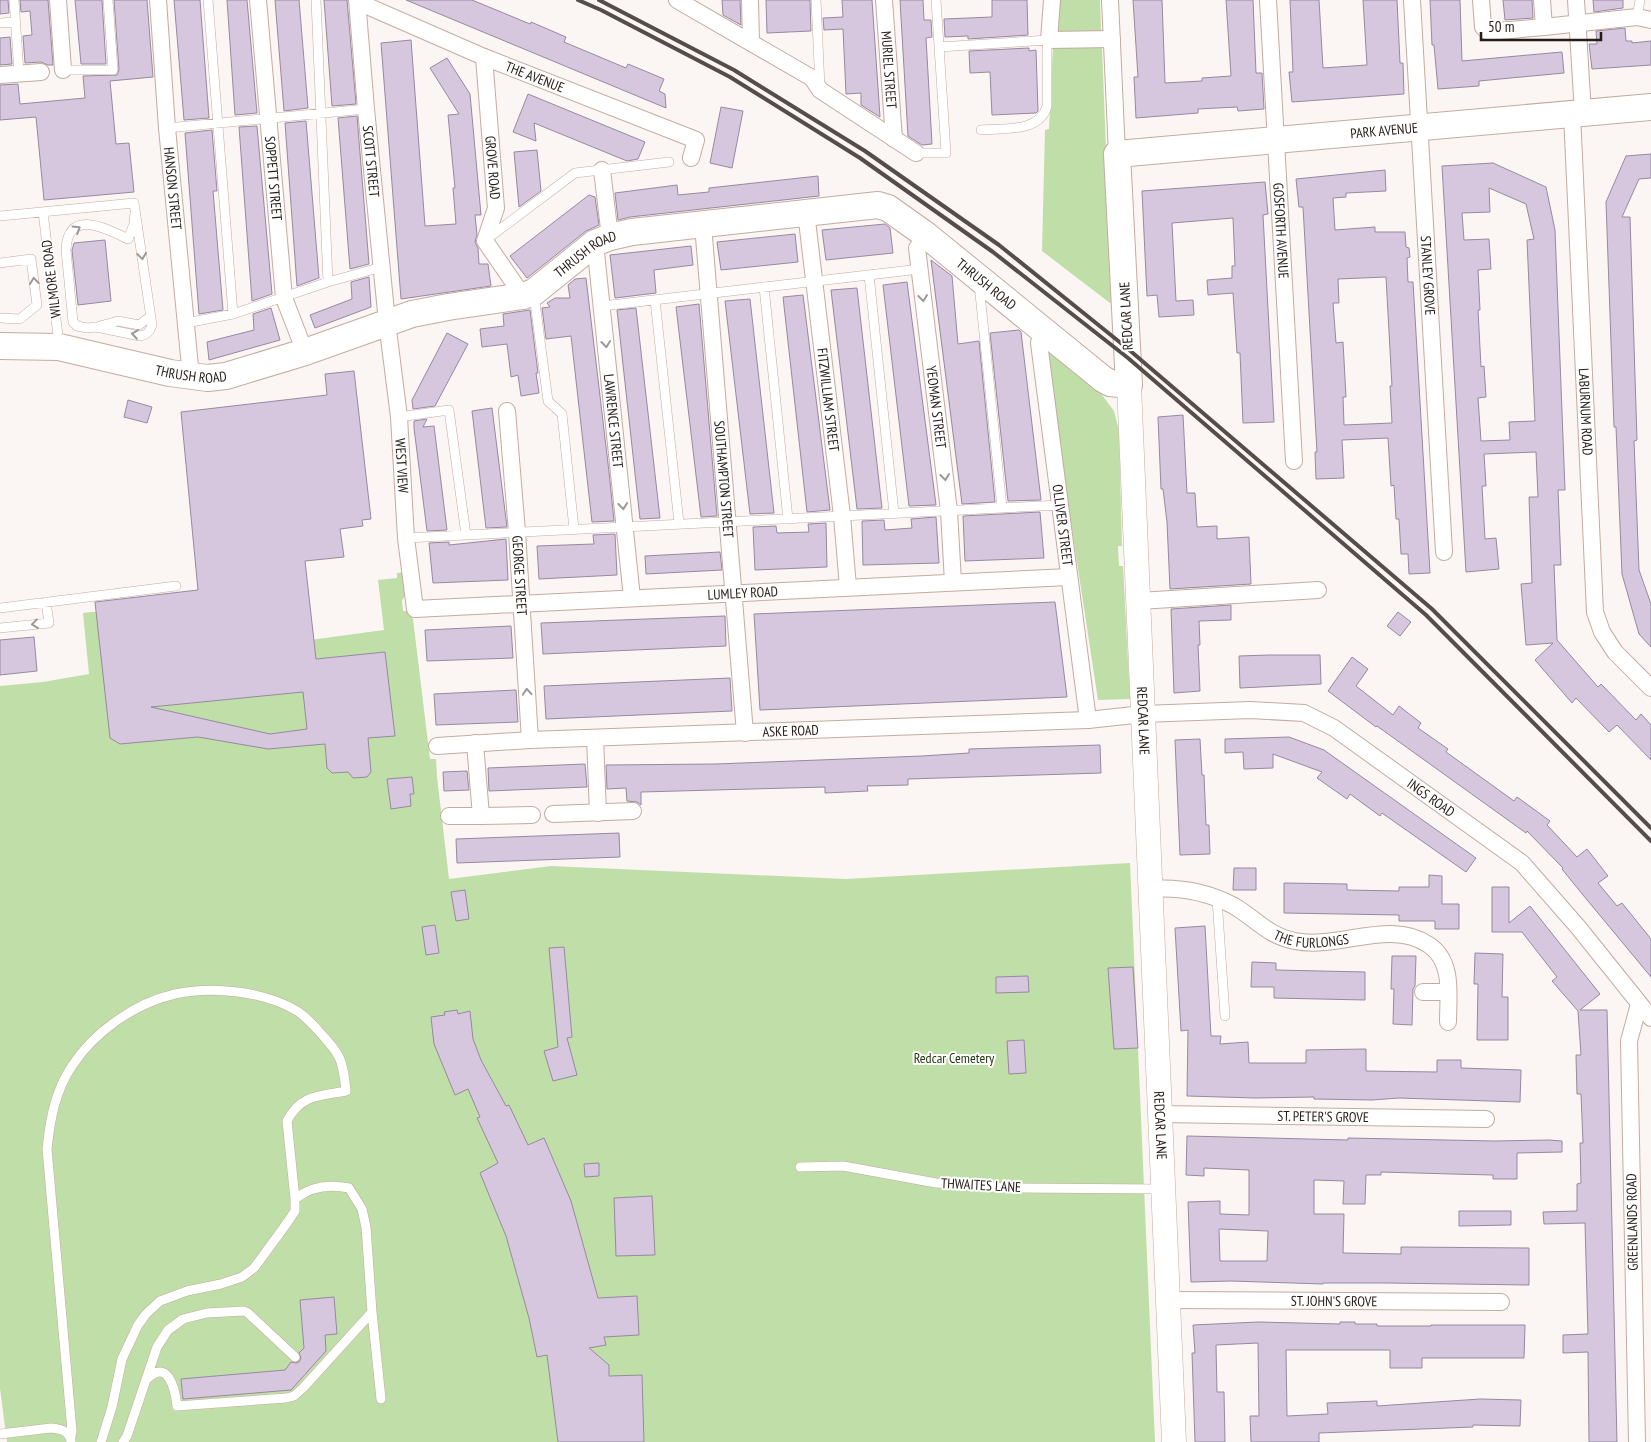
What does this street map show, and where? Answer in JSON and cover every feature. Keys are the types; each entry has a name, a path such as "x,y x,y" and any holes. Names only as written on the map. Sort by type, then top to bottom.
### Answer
{"main road":[{"name":"PARK AVENUE","path":"1117,154 1651,107"},
{"name":"REDCAR LANE","path":"1117,154 1139,601 1174,1442"},
{"name":"THRUSH ROAD","path":"0,346 59,347 191,376 208,378 226,376 305,352 412,314 528,294 603,240 632,232 878,205 888,208 978,276 1041,337 1110,383 1129,385"}],"street":[{"path":"58,0 63,70"},
{"name":"HANSON STREET","path":"158,0 191,376"},
{"name":"SOPPETT STREET","path":"258,0 284,298 305,352"},
{"path":"677,0 698,6 751,42 812,78 820,90 916,153"},
{"path":"750,0 751,42"},
{"name":"MURIEL STREET","path":"884,0 894,139"},
{"path":"1052,0 1048,40 1112,39"},
{"name":"REDCAR LANE","path":"1110,0 1117,154"},
{"name":"GOSFORTH AVENUE","path":"1268,0 1294,461"},
{"name":"STANLEY GROVE","path":"1412,0 1444,552"},
{"path":"1480,0 1483,27 1488,32 1644,18"},
{"path":"1542,0 1544,27"},
{"name":"LABURNUM ROAD","path":"1576,0 1578,113 1595,612 1602,632 1615,652 1651,688"},
{"name":"THE AVENUE","path":"358,1 484,57 696,140 691,158"},
{"name":"SCOTT STREET","path":"358,1 366,109 387,322"},
{"name":"GROVE ROAD","path":"484,57 496,208 485,241"},
{"path":"0,75 41,72"},
{"name":"LAWRENCE STREET","path":"602,170 602,306 632,598"},
{"name":"FITZWILLIAM STREET","path":"806,212 842,516 848,588"},
{"name":"SOUTHAMPTON STREET","path":"703,225 710,294 726,522 745,733"},
{"name":"YEOMAN STREET","path":"926,235 917,248 949,511 953,582"},
{"path":"485,241 528,294"},
{"name":"WEST VIEW","path":"387,322 399,417 406,538 415,609"},
{"name":"OLLIVER STREET","path":"1041,337 1060,505 1088,720"},
{"name":"GEORGE STREET","path":"507,411 522,603 530,740"},
{"name":"LUMLEY ROAD","path":"415,609 1069,577"},
{"path":"1139,601 1318,590"},
{"name":"INGS ROAD","path":"1143,714 1250,710 1304,713 1334,728 1522,863 1578,927 1651,1018"},
{"name":"ASKE ROAD","path":"437,746 530,740 1088,720 1143,714"},
{"path":"595,738 598,813"},
{"path":"476,743 481,816"},
{"path":"553,814 633,811"},
{"path":"449,816 532,815"},
{"name":"THE FURLONGS","path":"1150,889 1185,889 1217,899 1234,906 1269,932 1281,938 1297,942 1378,935 1400,935 1414,938 1430,946 1444,961 1447,972 1448,1022"},
{"path":"1423,992 1448,992"},
{"name":"GREENLANDS ROAD","path":"1637,1442 1629,1041 1638,1004"},
{"name":"ST. PETER'S GROVE","path":"1160,1114 1486,1119"},
{"name":"ST. JOHN'S GROVE","path":"1168,1300 1501,1302"}],"lane":[{"path":"14,0 19,73"},
{"path":"63,70 113,70 108,0"},
{"path":"208,0 233,314"},
{"path":"316,0 328,282"},
{"path":"816,0 820,90"},
{"path":"916,153 946,153 936,0"},
{"path":"1640,0 1644,18"},
{"path":"0,23 16,22"},
{"path":"939,47 1048,40 1047,106 1045,112 1039,119 1023,127 981,130"},
{"path":"168,128 366,109"},
{"path":"485,241 575,173 669,162"},
{"path":"0,216 134,203 152,324 146,335 140,336 96,327 77,326 73,322 66,250 66,240 70,233 79,226 89,224 100,226 128,238 134,224 135,212"},
{"name":"WILMORE ROAD","path":"43,212 59,347"},
{"path":"0,263 31,259 37,305 20,320 0,318"},
{"path":"186,323 233,314 328,282 382,267"},
{"path":"602,306 920,269"},
{"path":"869,275 894,514"},
{"path":"978,276 1002,508"},
{"path":"764,287 788,519"},
{"path":"528,294 548,402 562,414 574,529"},
{"path":"655,300 679,523"},
{"path":"399,417 450,410 466,535"},
{"path":"406,538 1060,505"},
{"path":"0,608 176,586"},
{"path":"0,628 49,623 46,602"},
{"path":"1217,899 1225,1016"},
{"path":"71,1440 72,1431 47,1149 50,1120 60,1090 72,1066 92,1042 116,1022 146,1005 175,994 203,991 236,992 265,998 297,1011 316,1027 341,1060 346,1091 308,1098 292,1111 287,1121 295,1199 294,1211 254,1268 242,1277 221,1284 187,1291 160,1301 146,1314 138,1325 122,1359 112,1407 101,1442"},
{"name":"THWAITES LANE","path":"800,1167 843,1166 936,1183 1004,1188 1164,1189"},
{"path":"295,1199 319,1186 335,1185 349,1188 362,1209 366,1227 381,1399"},
{"path":"123,1442 127,1436 157,1347 168,1330 183,1319 207,1314 244,1311 296,1357"},
{"path":"146,1380 152,1374 158,1372 168,1375 175,1390 177,1406 294,1396 312,1374 372,1312"},
{"path":"0,1434 51,1428 66,1432 71,1440"}],"green space":[{"path":"1058,0 1100,0 1101,31 1058,36 1056,26"},
{"path":"1098,44 1102,47 1112,302 1110,303 1042,251 1045,130 1049,129 1053,46"},
{"path":"1048,348 1102,395 1114,411 1119,431 1122,546 1118,546 1119,566 1123,566 1130,699 1098,700 1049,378"},
{"name":"Redcar Cemetery","path":"407,572 409,587 402,601 403,611 412,611 430,759 436,759 449,879 551,866 846,879 1130,863 1155,1442 7,1442 0,1388 0,686 43,682 89,674 83,613 304,589 310,640 384,630 378,580 397,578 397,573"}],"building":[{"path":"0,0 8,0 9,13 0,14"},
{"path":"20,0 48,0 53,65 41,62 25,63 23,36 32,35 30,11 21,12"},
{"path":"75,0 102,0 106,64 81,64"},
{"path":"114,0 147,0 153,77 110,81 116,144 129,143 134,192 44,200 36,117 0,120 0,85 18,84 20,104 85,98 83,76 117,75 119,70"},
{"path":"174,0 200,0 209,118 184,120"},
{"path":"227,0 247,0 257,113 235,115"},
{"path":"275,0 299,0 308,108 284,111"},
{"path":"324,0 347,0 356,104 332,106"},
{"path":"406,0 472,0 530,24 531,22 566,37 564,42 626,68 628,64 664,79 659,91 665,94 666,108"},
{"path":"722,0 740,0 741,25 723,15"},
{"path":"766,0 810,0 811,31 767,33"},
{"path":"842,0 872,0 880,117 861,105 861,93 846,94 843,29 824,30 823,18 843,17"},
{"path":"900,0 923,0 924,20 931,20 932,37 926,38 932,144 922,145 908,136"},
{"path":"992,0 1027,0 1028,35 968,39 968,36 945,37 944,19 992,17"},
{"path":"1133,0 1162,0 1165,83 1202,81 1202,78 1231,76 1226,0 1253,0 1256,73 1262,73 1264,109 1238,111 1237,107 1198,109 1198,113 1136,118 1134,77 1138,77"},
{"path":"1290,0 1319,0 1323,68 1367,65 1363,0 1397,0 1400,63 1403,63 1404,94 1292,102 1289,72 1293,72"},
{"path":"1430,0 1460,0 1462,61 1562,52 1564,73 1479,81 1479,86 1438,89 1434,45 1432,45"},
{"path":"1503,0 1532,0 1533,18 1505,20"},
{"path":"1593,0 1623,0 1623,8 1594,12"},
{"path":"1625,28 1626,41 1632,41 1632,43 1651,41 1651,65 1592,69 1589,44 1597,44 1596,31"},
{"path":"10,37 12,64 0,65 0,38"},
{"path":"411,40 425,226 456,224 453,188 455,188 448,115 459,114 430,68 447,58 470,94 481,215 475,215 477,235 475,242 478,248 479,264 488,264 491,286 401,299 381,43"},
{"path":"1029,48 1029,51 1036,50 1038,111 1036,113 992,115 990,72 970,73 969,51"},
{"path":"528,94 645,142 638,159 627,161 534,123 536,141 513,132"},
{"path":"721,107 743,111 732,168 710,163"},
{"path":"357,116 369,264 350,269 338,118"},
{"path":"306,121 319,278 297,286 285,123"},
{"path":"257,126 272,294 252,301 239,127"},
{"path":"212,130 217,191 213,191 223,310 199,314 185,133"},
{"path":"537,150 541,191 519,207 514,152"},
{"path":"1651,154 1651,178 1639,179 1622,217 1630,217 1637,440 1634,441 1639,570 1651,604 1651,647 1639,634 1622,574 1616,427 1614,427 1606,202 1626,156"},
{"path":"1493,163 1546,187 1555,230 1565,490 1558,490 1561,565 1554,565 1557,640 1598,687 1601,684 1636,720 1641,714 1651,725 1651,760 1617,725 1609,732 1576,698 1572,703 1535,660 1553,643 1526,645 1521,584 1532,583 1529,497 1538,497 1536,452 1484,454 1486,486 1482,486 1485,539 1496,538 1499,569 1466,572 1442,166","holes":["1489,188 1526,204 1534,239 1527,240 1535,421 1509,422 1510,440 1481,441 1478,398 1486,397 1484,366 1481,367 1478,270 1491,269 1489,239 1464,240 1462,213 1490,212"]},
{"path":"1385,170 1386,191 1346,193 1346,197 1333,198 1335,230 1375,227 1375,232 1405,232 1406,247 1409,248 1410,257 1407,258 1408,282 1413,282 1430,573 1409,574 1408,554 1401,554 1399,519 1396,519 1394,485 1391,486 1388,438 1342,440 1344,478 1316,479 1315,452 1317,452 1303,207 1299,207 1296,179","holes":["1386,277 1392,386 1390,386 1392,423 1344,425 1343,397 1346,397 1343,342 1336,343 1333,303 1339,303 1338,279"]},
{"path":"818,176 819,196 630,217 618,220 615,193 677,185 678,195 709,192 709,188"},
{"path":"1265,182 1268,214 1263,215 1274,422 1243,423 1240,353 1237,353 1233,293 1208,295 1207,280 1232,278 1232,266 1235,266 1233,218 1172,223 1176,301 1193,300 1194,315 1159,317 1157,295 1147,296 1142,191"},
{"path":"589,195 595,197 599,225 586,231 527,278 510,256"},
{"path":"885,224 890,228 893,253 826,260 822,230"},
{"path":"795,234 798,262 721,270 717,242"},
{"path":"105,240 111,301 78,305 72,250 74,243"},
{"path":"691,246 693,265 654,270 656,293 615,298 610,255"},
{"path":"931,260 952,276 958,344 979,341 995,502 962,504"},
{"path":"369,277 371,307 315,328 310,315 352,299 351,282"},
{"path":"586,278 614,521 592,522 571,336 546,339 542,308 550,307 547,303 555,298 570,298 568,285 575,279"},
{"path":"907,282 936,505 909,506 883,285"},
{"path":"857,288 882,508 857,509 831,290"},
{"path":"803,295 830,510 807,512 783,297"},
{"path":"750,299 774,513 750,514 725,301"},
{"path":"699,304 717,516 701,517 676,307"},
{"path":"271,308 280,340 209,360 207,342 254,330 253,314"},
{"path":"636,308 660,518 640,519 617,310"},
{"path":"530,310 539,393 521,396 518,375 511,377 507,344 482,347 480,329 504,326 503,314"},
{"path":"1019,330 1021,332 1041,500 1008,501 990,333"},
{"path":"447,333 468,344 435,406 413,409 412,400"},
{"path":"354,371 371,519 362,520 363,526 340,529 344,557 305,561 316,659 385,652 395,736 368,738 371,772 367,777 353,778 348,772 332,773 327,768 325,744 268,749 198,737 120,744 110,738 95,602 198,590 181,412 327,395 325,374","holes":["303,692 307,729 270,734 151,707"]},
{"path":"128,400 152,407 147,423 124,417"},
{"path":"492,408 507,527 486,528 472,411"},
{"path":"1183,415 1187,493 1195,493 1197,527 1217,526 1217,539 1249,537 1251,584 1170,589 1167,522 1163,489 1161,489 1158,417"},
{"path":"427,419 423,427 434,426 447,530 427,531 414,421"},
{"path":"1040,512 1044,558 965,561 963,516"},
{"path":"936,517 939,563 863,565 862,521 884,520 885,530 912,528 911,519"},
{"path":"826,523 827,567 755,570 753,527 776,526 777,533 809,532 808,524"},
{"path":"615,534 617,575 539,579 537,546 594,544 593,535"},
{"path":"506,539 508,580 433,583 429,543 449,542 449,545"},
{"path":"720,552 722,570 646,574 645,556"},
{"path":"1055,602 1067,697 760,710 754,614"},
{"path":"1231,605 1231,620 1199,621 1200,691 1174,693 1171,609"},
{"path":"1398,612 1411,622 1400,636 1387,626"},
{"path":"725,616 726,646 543,654 541,623"},
{"path":"511,626 513,658 427,661 425,630"},
{"path":"34,637 37,671 0,675 0,640"},
{"path":"1320,655 1321,684 1240,688 1239,656"},
{"path":"1352,657 1368,669 1356,686 1393,715 1399,706 1421,723 1418,728 1448,749 1446,752 1514,801 1517,797 1550,821 1547,825 1577,857 1587,849 1608,876 1598,883 1617,906 1622,903 1651,939 1651,977 1563,868 1527,831 1526,833 1328,691"},
{"path":"730,678 732,711 546,719 544,686"},
{"path":"516,690 518,722 436,725 434,694"},
{"path":"1289,737 1324,750 1476,858 1466,872 1382,813 1380,816 1350,794 1347,799 1317,778 1322,772 1273,754 1273,768 1244,769 1243,752 1225,753 1225,739"},
{"path":"1200,739 1206,825 1209,825 1210,854 1180,855 1175,740"},
{"path":"1100,745 1101,773 908,779 908,785 867,786 868,791 825,793 825,787 641,792 641,805 637,802 627,801 626,788 607,789 606,765 716,764 922,756 969,753 969,749"},
{"path":"585,764 587,787 489,791 488,768"},
{"path":"467,771 469,790 444,791 443,772"},
{"path":"412,777 414,794 410,794 411,806 391,809 387,779"},
{"path":"619,833 620,857 457,863 456,839"},
{"path":"1234,868 1256,868 1256,890 1233,890"},
{"path":"1429,875 1442,876 1442,904 1459,904 1459,929 1435,929 1435,921 1399,921 1399,915 1284,913 1284,883 1347,884 1347,890 1399,891 1399,887 1429,887"},
{"path":"1492,887 1509,887 1509,923 1530,906 1600,994 1580,1010 1607,1010 1617,1442 1589,1442 1588,1352 1563,1353 1563,1335 1588,1334 1585,1223 1544,1224 1543,1212 1577,1211 1577,1184 1581,1183 1580,1143 1583,1143 1581,1094 1577,1094 1576,1055 1581,1055 1578,1011 1552,981 1557,977 1522,932 1492,932"},
{"path":"465,890 469,919 456,921 451,892"},
{"path":"435,925 439,953 426,955 422,927"},
{"path":"1205,926 1211,1036 1221,1036 1220,1044 1248,1042 1249,1063 1306,1063 1306,1050 1366,1049 1366,1071 1437,1072 1437,1060 1461,1060 1461,1068 1521,1070 1520,1102 1399,1098 1372,1100 1314,1099 1314,1097 1187,1096 1188,1030 1181,1031 1175,928"},
{"path":"564,947 572,1037 567,1038 577,1075 553,1081 544,1051 558,1047 549,948"},
{"path":"1475,953 1503,954 1502,997 1508,997 1508,1040 1477,1040 1478,984 1474,984"},
{"path":"1392,956 1416,956 1412,1025 1393,1024 1394,989 1391,989"},
{"path":"1252,962 1276,963 1276,970 1365,972 1365,1000 1274,998 1274,987 1251,987"},
{"path":"1133,967 1138,1048 1114,1049 1108,968"},
{"path":"1028,976 1029,992 996,993 996,977"},
{"path":"457,1010 458,1014 470,1011 473,1039 481,1060 506,1106 509,1105 528,1145 544,1138 571,1201 598,1298 637,1296 639,1335 604,1337 606,1345 589,1348 609,1365 609,1376 642,1375 644,1442 558,1442 547,1355 537,1357 529,1318 506,1236 480,1173 498,1163 477,1118 480,1117 468,1089 455,1095 434,1044 431,1017 445,1015 444,1012"},
{"path":"1024,1040 1026,1073 1009,1074 1007,1041"},
{"path":"1187,1136 1348,1140 1348,1138 1562,1141 1562,1152 1517,1153 1517,1179 1493,1179 1493,1175 1381,1172 1381,1175 1366,1175 1365,1204 1343,1204 1344,1181 1314,1180 1314,1214 1344,1214 1343,1253 1401,1254 1401,1247 1529,1248 1529,1285 1191,1282 1188,1202 1220,1201 1220,1214 1249,1215 1249,1170 1204,1168 1204,1176 1186,1175","holes":["1219,1229 1268,1231 1267,1261 1220,1261"]},
{"path":"599,1163 599,1176 585,1177 584,1164"},
{"path":"652,1196 655,1255 616,1256 614,1198"},
{"path":"1459,1211 1511,1211 1511,1225 1459,1226"},
{"path":"334,1297 337,1334 325,1335 326,1351 291,1390 183,1399 181,1379 285,1370 291,1362 299,1362 301,1358 299,1353 304,1348 300,1300"},
{"path":"1258,1322 1340,1324 1340,1322 1355,1322 1355,1324 1377,1324 1377,1326 1525,1325 1524,1358 1422,1358 1422,1368 1390,1368 1390,1350 1286,1350 1287,1416 1328,1414 1327,1403 1377,1401 1377,1406 1480,1399 1521,1400 1520,1426 1473,1425 1473,1427 1319,1433 1319,1442 1251,1442 1250,1416 1259,1416 1258,1343 1216,1345 1217,1392 1224,1392 1225,1442 1195,1442 1192,1353 1195,1353 1193,1325"}],"railway":[{"path":"578,0 730,77 860,158 993,252 1128,358 1426,615 1651,841"},
{"path":"599,0 734,70 865,151 999,245 1127,348 1432,609 1651,828"}]}
